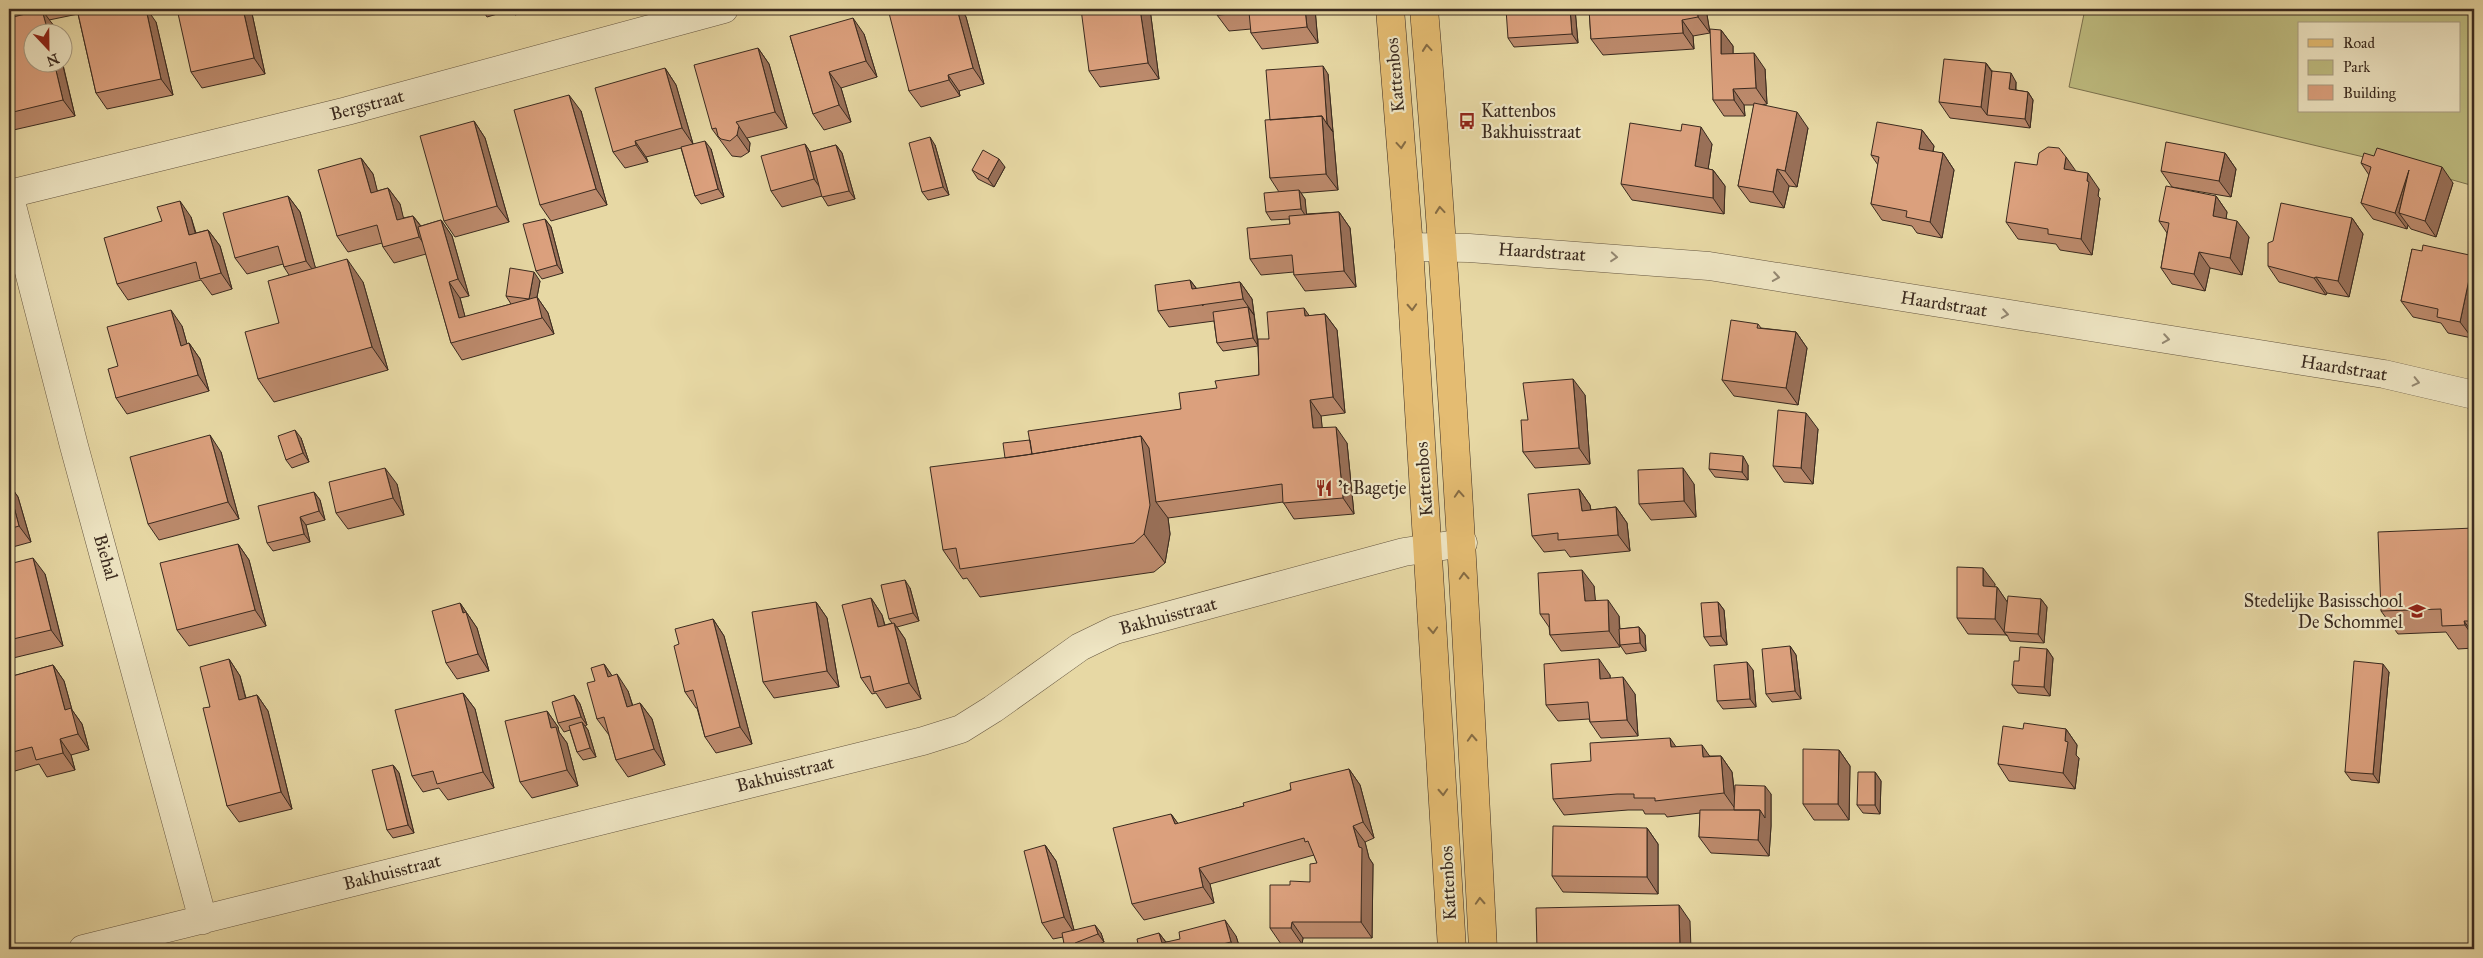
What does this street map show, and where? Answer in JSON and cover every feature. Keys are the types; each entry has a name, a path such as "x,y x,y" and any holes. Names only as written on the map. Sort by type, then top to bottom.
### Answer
{"main road":[{"name":"Kattenbos","path":"1390,9 1409,247 1452,949"},
{"name":"Kattenbos","path":"1424,9 1444,246 1448,348 1463,542 1483,949"}],"street":[{"name":"Bergstraat","path":"9,194 347,111 724,9"},
{"name":"Biehal","path":"9,194 74,446 203,920"},
{"name":"Haardstraat","path":"1409,247 1444,246 1612,257 1709,266 2384,374 2474,395"},
{"name":"Bakhuisstraat","path":"83,949 923,741 962,729 993,710 1080,647 1115,630 1428,546 1463,542"}],"green space":[{"path":"2085,9 2474,9 2474,186 2410,168 2069,87"}],"building":[{"path":"42,9 57,9 44,12"},
{"path":"77,9 122,9 122,11 146,9 161,79 96,93"},
{"path":"177,9 243,9 254,58 191,72"},
{"path":"904,9 957,9 973,68 948,75 949,80 909,91 889,13"},
{"path":"1081,9 1140,9 1148,63 1089,71"},
{"path":"1217,9 1305,9 1307,27 1251,33 1249,12 1217,15"},
{"path":"1506,9 1570,9 1572,34 1508,38"},
{"path":"1589,9 1697,9 1698,17 1682,20 1683,33 1591,39"},
{"path":"42,10 45,22 22,22 22,72 56,72 63,100 9,113 9,18"},
{"path":"853,18 866,61 829,72 839,105 813,114 790,36"},
{"path":"1710,29 1721,30 1721,54 1754,53 1756,88 1733,89 1734,100 1713,100"},
{"path":"758,48 775,112 736,122 739,126 737,135 730,141 721,139 716,128 712,129 694,65"},
{"path":"1944,59 1986,63 1981,107 1939,102"},
{"path":"1323,66 1327,124 1322,116 1270,120 1266,70"},
{"path":"665,68 682,128 635,141 636,145 613,152 595,88"},
{"path":"1992,71 2011,73 2009,89 2028,92 2025,119 1987,115"},
{"path":"569,95 596,189 540,205 514,110"},
{"path":"1754,103 1797,112 1785,171 1777,169 1773,192 1738,186"},
{"path":"1322,116 1326,174 1270,178 1265,120"},
{"path":"474,121 497,206 444,221 420,136"},
{"path":"1877,122 1922,130 1919,149 1943,153 1930,222 1906,217 1907,211 1871,204 1879,157 1871,155"},
{"path":"1630,123 1681,131 1682,124 1701,127 1695,166 1713,170 1713,198 1621,184"},
{"path":"930,137 943,187 922,192 909,143"},
{"path":"705,141 718,189 695,196 681,147"},
{"path":"2166,142 2225,153 2219,181 2161,171"},
{"path":"805,144 814,179 771,191 761,156"},
{"path":"836,145 849,191 822,197 810,152"},
{"path":"2048,147 2059,148 2066,157 2064,169 2088,173 2087,181 2089,182 2081,239 2048,234 2048,229 2006,222 2015,162 2037,165 2039,153"},
{"path":"2377,148 2442,167 2425,221 2399,213 2409,170 2395,213 2361,203 2371,167 2361,163 2364,153 2374,156"},
{"path":"983,150 999,159 988,179 972,170"},
{"path":"361,158 371,193 388,188 397,220 413,216 419,237 383,247 377,225 337,236 318,170"},
{"path":"2166,186 2216,196 2213,216 2237,221 2230,258 2199,252 2194,274 2161,268 2169,223 2159,221"},
{"path":"1299,190 1301,209 1266,212 1264,193"},
{"path":"288,196 306,261 284,267 278,246 235,258 223,213"},
{"path":"180,201 189,235 208,230 221,273 200,279 196,262 117,284 104,238 162,221 157,207"},
{"path":"2281,203 2352,218 2338,281 2314,278 2268,266 2268,243 2273,241"},
{"path":"1339,212 1344,271 1294,275 1292,255 1250,259 1247,228 1290,224 1289,216"},
{"path":"545,219 557,265 536,271 523,224"},
{"path":"441,220 458,279 449,282 459,318 537,297 542,318 451,343 418,227"},
{"path":"2423,245 2474,256 2460,322 2437,317 2438,309 2401,301 2412,249 2422,251"},
{"path":"347,259 372,347 258,379 245,332 279,323 268,281"},
{"path":"510,268 534,272 529,299 506,296"},
{"path":"1190,280 1192,289 1240,282 1243,299 1158,311 1155,285"},
{"path":"1248,307 1253,338 1217,343 1213,312"},
{"path":"1304,308 1305,316 1325,314 1333,397 1310,400 1313,428 1336,427 1343,498 1283,503 1282,484 1156,502 1149,448 1141,436 1032,454 1028,431 1181,409 1179,393 1217,388 1215,381 1259,375 1258,339 1269,339 1267,312"},
{"path":"171,310 181,346 189,343 198,375 116,398 108,369 118,366 107,327"},
{"path":"1731,320 1758,324 1757,328 1796,332 1786,388 1722,380"},
{"path":"1573,379 1579,448 1523,452 1521,420 1528,420 1523,383"},
{"path":"1778,410 1806,413 1801,468 1773,466"},
{"path":"295,430 303,453 286,460 278,436"},
{"path":"210,435 228,502 148,524 130,457"},
{"path":"1141,436 1150,505 1144,534 1134,543 960,569 956,548 943,550 930,467 1026,455"},
{"path":"1030,440 1032,454 1005,458 1003,443"},
{"path":"1710,453 1743,456 1742,472 1709,469"},
{"path":"385,468 393,498 336,513 329,482"},
{"path":"1683,468 1684,501 1639,504 1638,470"},
{"path":"9,488 19,526 9,529"},
{"path":"1579,489 1582,511 1616,507 1618,535 1558,540 1558,533 1532,536 1528,494"},
{"path":"314,492 319,511 300,517 304,534 267,543 258,506"},
{"path":"2474,528 2474,621 2464,621 2465,625 2442,626 2441,609 2381,611 2378,532"},
{"path":"238,544 255,610 177,630 160,563"},
{"path":"33,558 51,630 9,640 9,564"},
{"path":"1957,567 1983,568 1983,586 1997,587 1995,619 1957,618"},
{"path":"1582,570 1585,601 1608,600 1609,631 1550,635 1549,614 1540,614 1538,573"},
{"path":"905,580 913,613 889,619 881,585"},
{"path":"2008,596 2041,599 2038,634 2004,632"},
{"path":"871,598 878,627 894,623 909,683 874,692 870,676 861,678 842,605"},
{"path":"816,602 827,671 763,682 752,612"},
{"path":"1718,602 1721,636 1704,637 1701,603"},
{"path":"460,603 463,613 466,612 478,654 446,663 432,611"},
{"path":"713,619 740,727 705,737 693,690 685,692 674,646 679,644 675,629"},
{"path":"1639,627 1640,643 1620,645 1619,629"},
{"path":"1790,646 1795,691 1766,694 1762,649"},
{"path":"2020,647 2047,649 2044,687 2012,685 2014,661 2019,661"},
{"path":"229,659 239,700 257,695 281,792 227,806 203,708 210,707 200,667"},
{"path":"1599,659 1600,679 1623,677 1627,720 1590,722 1588,702 1546,705 1544,664"},
{"path":"2354,661 2383,664 2373,774 2345,772"},
{"path":"1747,662 1750,699 1717,701 1714,665"},
{"path":"604,664 608,677 617,674 627,707 640,703 654,749 616,760 604,717 597,719 587,683 595,681 591,668"},
{"path":"53,665 65,710 71,708 78,734 60,739 63,753 36,760 32,747 9,753 9,677"},
{"path":"463,693 483,772 437,784 433,771 412,776 395,710"},
{"path":"574,695 581,717 558,723 552,702"},
{"path":"547,711 551,728 556,727 567,770 520,782 505,721"},
{"path":"582,722 590,748 577,752 569,726"},
{"path":"2024,723 2066,729 2065,741 2068,742 2063,773 1998,764 2003,726 2023,729"},
{"path":"1670,738 1671,747 1702,745 1703,757 1721,756 1724,793 1655,801 1655,798 1634,798 1634,794 1553,799 1551,764 1591,761 1590,743"},
{"path":"1803,749 1839,750 1838,804 1803,804"},
{"path":"393,765 408,825 387,830 372,770"},
{"path":"1349,769 1363,822 1353,826 1359,847 1362,848 1361,922 1292,922 1291,928 1270,928 1270,885 1290,885 1290,881 1310,882 1310,864 1317,863 1308,841 1305,842 1304,838 1199,868 1203,887 1132,904 1113,828 1171,814 1175,824 1244,806 1243,803 1291,790 1290,783"},
{"path":"1858,772 1875,772 1875,805 1857,805"},
{"path":"1735,785 1765,786 1765,818 1760,810 1734,810"},
{"path":"1700,810 1760,810 1758,840 1699,837"},
{"path":"1553,826 1647,828 1647,877 1552,876"},
{"path":"1045,845 1064,917 1042,923 1024,851"},
{"path":"1679,905 1680,949 1537,949 1536,908"},
{"path":"1225,920 1231,942 1202,949 1139,949 1137,939 1159,933 1162,943 1180,939 1179,932"},
{"path":"1095,925 1098,934 1075,943 1076,949 1065,949 1062,933"},
{"path":"1356,945 1357,949 1273,949 1273,948"}],"place":[{"name":"Kattenbos Bakhuisstraat","path":"1467,121"},
{"name":"'t Bagetje","path":"1324,488"},
{"name":"Stedelijke Basisschool De Schommel","path":"2417,611"}]}
